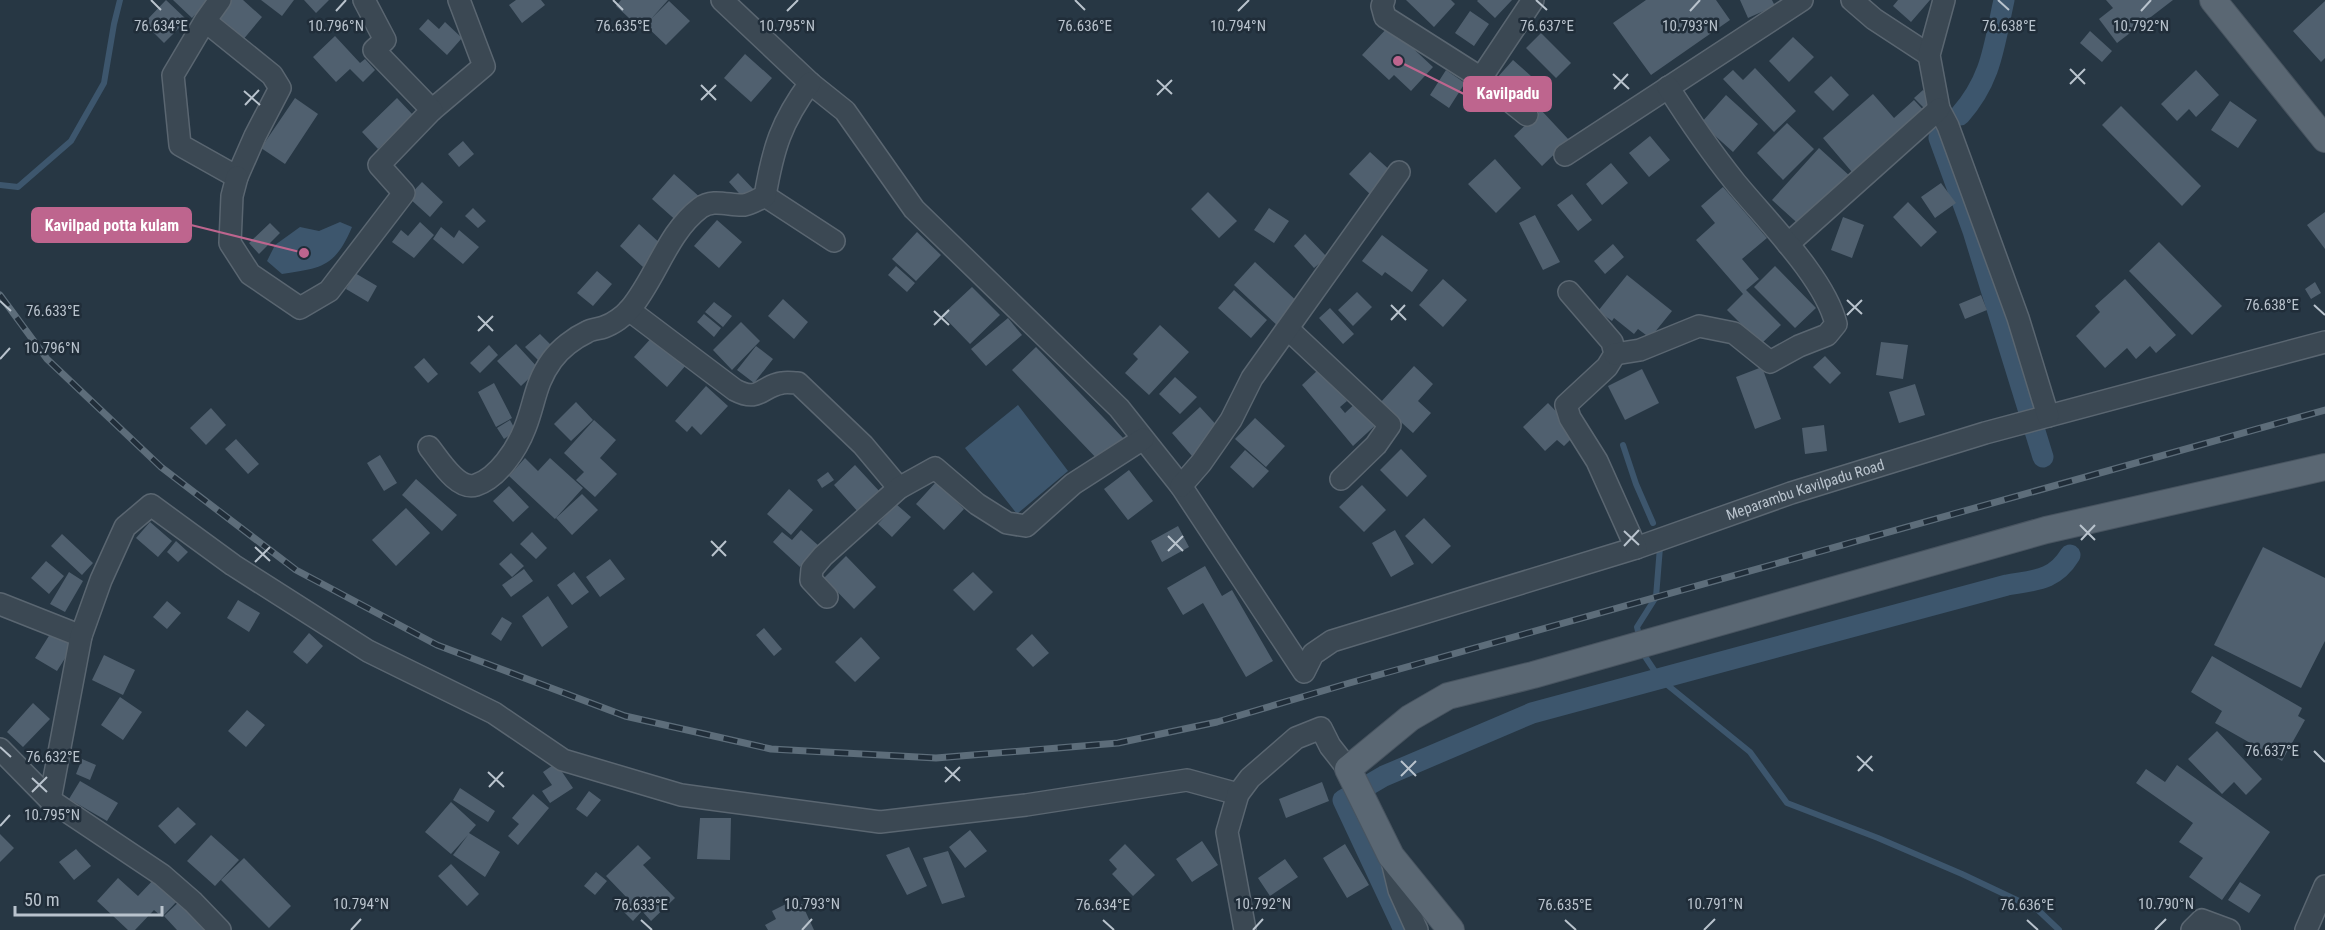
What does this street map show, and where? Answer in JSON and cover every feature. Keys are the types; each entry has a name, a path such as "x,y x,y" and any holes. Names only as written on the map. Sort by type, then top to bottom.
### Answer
{"main road":[{"path":"2213,0 2325,139"},
{"path":"1451,930 1391,856 1348,769 1410,718 1448,696 1533,675 2046,530 2325,467"}],"street":[{"path":"220,0 173,75 180,145 237,177"},
{"path":"364,0 385,40 374,50 432,110"},
{"path":"205,21 272,75 280,88 237,177 232,196 230,243 250,274 300,308 330,291 404,193 379,165 432,110 484,66 459,0"},
{"path":"722,0 810,83 845,111 914,209 1119,408 1180,486 1201,463 1232,420 1252,378 1399,172"},
{"path":"1384,0 1382,6 1385,17 1482,78 1527,115"},
{"path":"1482,78 1533,0"},
{"path":"1852,0 1874,19 1929,55"},
{"path":"1944,0 1929,55 1944,118 2018,318 2048,416"},
{"path":"1565,155 1795,2"},
{"path":"765,196 772,156 781,128 810,83"},
{"path":"1615,354 1640,350 1699,326 1734,333 1770,362 1798,346 1827,335 1836,324 1832,309 1788,244 1734,181 1668,87"},
{"path":"1788,244 1944,118"},
{"path":"765,196 834,241"},
{"path":"429,447 458,481 466,486 483,482 494,474 525,428 536,389 552,359 568,344 589,330 605,327 629,310 652,278 667,247 701,206 722,202 744,205 765,196"},
{"path":"1569,292 1612,342 1615,354 1607,367 1566,405 1570,418 1597,461 1636,548"},
{"path":"629,310 735,390 747,396 760,393 781,382 798,383 863,445 899,488"},
{"path":"1288,329 1390,425 1376,445 1341,479"},
{"name":"Meparambu Kavilpadu Road","path":"1180,486 1304,672 1313,654 1332,640 1636,548 1791,493 1985,433 2325,342"},
{"path":"827,597 811,580 812,569 823,556 899,488 935,468 977,504 1007,523 1026,526 1073,484 1143,439"},
{"path":"50,800 81,636 101,580 124,527 151,505 233,565 368,651 494,713 563,760 681,795 880,822 1026,805 1187,780 1238,794"},
{"path":"0,604 81,636"},
{"path":"1245,930 1227,832 1238,794 1250,778 1296,738 1321,728 1330,746 1348,769"},
{"path":"0,748 50,800 162,875 220,930"},
{"path":"1391,856 1399,890 1417,930"},
{"path":"2306,930 2323,898"},
{"path":"2192,930 2202,920 2229,930"}],"water":[{"path":"340,222 352,227 340,250 326,263 307,270 282,274 267,261 275,245 300,227 319,231"},
{"path":"1018,405 1068,471 1017,514 965,448"}],"building":[{"path":"166,0 187,20 164,43 144,23"},
{"path":"173,0 209,0 192,18"},
{"path":"230,0 243,0 262,17 242,41 215,17"},
{"path":"261,0 294,0 282,16"},
{"path":"304,0 329,0 316,13"},
{"path":"516,0 541,0 545,5 522,23 509,5"},
{"path":"621,0 668,0 651,19 669,1 690,21 666,45 645,25 641,29 616,6"},
{"path":"1406,0 1451,0 1455,4 1434,27"},
{"path":"1478,0 1512,0 1495,18"},
{"path":"1646,0 1716,0 1730,20 1651,75 1613,23"},
{"path":"1740,0 1772,0 1775,6 1748,18"},
{"path":"1898,0 1930,0 1911,22 1893,6"},
{"path":"2106,0 2173,0 2117,43 2099,19 2113,8"},
{"path":"2325,1 2325,58 2321,62 2293,31"},
{"path":"1470,11 1489,24 1474,46 1455,33"},
{"path":"428,19 439,29 445,22 462,38 447,55 419,29"},
{"path":"1389,26 1433,67 1411,91 1394,75 1389,80 1362,55"},
{"path":"2090,31 2112,51 2102,62 2080,43"},
{"path":"1541,33 1571,63 1556,78 1526,48"},
{"path":"335,36 360,63 365,59 375,70 363,82 350,69 336,82 313,57"},
{"path":"1793,37 1814,57 1789,82 1769,61"},
{"path":"745,54 772,78 751,102 724,78"},
{"path":"1513,60 1541,85 1522,105 1495,80"},
{"path":"1755,68 1796,111 1774,132 1723,79 1733,70 1743,80"},
{"path":"1446,70 1465,83 1449,108 1430,95"},
{"path":"2196,70 2219,95 2196,117 2189,109 2177,121 2161,104"},
{"path":"1831,76 1849,95 1833,111 1814,92"},
{"path":"1923,90 1937,105 1929,113 1914,98"},
{"path":"1873,94 1894,118 1914,100 1929,116 1857,178 1823,138"},
{"path":"1726,95 1758,124 1733,152 1701,123"},
{"path":"295,98 318,114 285,164 261,148"},
{"path":"397,98 413,115 378,149 362,132"},
{"path":"2230,101 2257,120 2238,148 2211,130"},
{"path":"2121,106 2201,186 2182,206 2102,125"},
{"path":"1541,110 1569,140 1542,166 1514,136"},
{"path":"1787,123 1814,149 1783,180 1757,153"},
{"path":"1650,136 1670,160 1649,177 1629,153"},
{"path":"463,141 474,154 459,167 448,154"},
{"path":"1819,148 1851,177 1804,229 1772,200"},
{"path":"1370,152 1393,173 1372,196 1349,174"},
{"path":"1495,159 1521,188 1496,213 1468,184"},
{"path":"1611,163 1628,183 1602,205 1586,184"},
{"path":"738,173 756,192 746,201 729,182"},
{"path":"674,174 702,199 680,224 652,199"},
{"path":"422,182 443,202 430,217 408,197"},
{"path":"1941,183 1956,203 1935,218 1921,197"},
{"path":"1723,187 1767,238 1742,259 1759,279 1746,290 1781,325 1761,344 1727,310 1743,294 1696,240 1715,223 1701,206"},
{"path":"1208,192 1237,221 1219,238 1191,209"},
{"path":"1572,194 1592,220 1578,231 1557,205"},
{"path":"1908,202 1937,232 1921,247 1893,217"},
{"path":"473,208 486,221 478,228 465,216"},
{"path":"1269,208 1289,221 1274,243 1254,230"},
{"path":"2325,212 2325,249 2307,225"},
{"path":"1535,215 1560,262 1543,270 1519,223"},
{"path":"1843,217 1864,225 1852,258 1831,250"},
{"path":"717,220 742,242 719,268 694,246"},
{"path":"420,222 434,235 414,258 392,242 401,230 408,236"},
{"path":"270,223 280,233 259,254 249,243"},
{"path":"639,224 662,245 643,267 620,246"},
{"path":"441,227 454,238 459,230 479,247 463,264 433,239"},
{"path":"917,232 941,255 916,281 892,259"},
{"path":"1305,234 1327,257 1314,268 1294,246"},
{"path":"1382,235 1428,270 1412,292 1385,272 1382,276 1362,261"},
{"path":"2159,242 2222,306 2192,335 2129,271"},
{"path":"1613,244 1624,257 1605,274 1594,261"},
{"path":"1255,262 1301,305 1280,328 1234,285"},
{"path":"896,266 915,283 907,292 888,275"},
{"path":"1775,266 1816,308 1795,328 1754,287"},
{"path":"597,271 612,284 593,306 577,293"},
{"path":"355,273 377,286 368,302 346,289"},
{"path":"1627,275 1672,311 1650,338 1638,329 1634,334 1614,318 1612,321 1598,311"},
{"path":"1443,279 1467,300 1443,327 1419,305"},
{"path":"2125,279 2176,335 2156,353 2150,346 2136,359 2127,348 2105,368 2076,336 2100,312 2095,306"},
{"path":"2315,282 2321,293 2311,299 2305,289"},
{"path":"972,287 1000,315 970,344 942,315"},
{"path":"1234,290 1267,320 1251,338 1218,308"},
{"path":"1357,292 1372,307 1353,326 1338,310"},
{"path":"1981,295 1987,310 1965,319 1959,304"},
{"path":"783,299 808,322 794,339 768,316"},
{"path":"714,302 732,316 723,327 705,312"},
{"path":"1330,308 1354,334 1343,344 1319,318"},
{"path":"704,314 721,328 714,337 697,322"},
{"path":"1008,318 1022,335 986,366 971,349"},
{"path":"741,322 760,341 732,370 713,350"},
{"path":"1160,325 1189,352 1149,395 1125,373 1138,359 1133,354"},
{"path":"540,334 554,348 540,362 525,347"},
{"path":"654,335 687,364 667,387 634,357"},
{"path":"1881,342 1908,345 1903,379 1876,375"},
{"path":"516,344 539,369 521,386 497,361"},
{"path":"489,345 498,355 480,373 470,363"},
{"path":"756,346 773,359 754,383 737,370"},
{"path":"1036,347 1125,440 1101,463 1012,370"},
{"path":"1825,356 1841,373 1830,384 1813,367"},
{"path":"424,358 438,374 428,383 414,367"},
{"path":"1414,366 1433,384 1418,401 1431,413 1413,433 1380,403"},
{"path":"1762,367 1781,419 1755,429 1736,377"},
{"path":"1319,369 1347,401 1340,407 1345,413 1360,399 1380,421 1353,446 1302,385"},
{"path":"1642,369 1659,403 1625,420 1608,386"},
{"path":"1175,377 1197,397 1180,414 1159,394"},
{"path":"494,383 512,418 496,427 478,392"},
{"path":"1915,384 1925,415 1899,423 1889,392"},
{"path":"706,386 728,406 701,435 692,426 687,432 675,421"},
{"path":"576,402 593,420 571,441 554,424"},
{"path":"1548,403 1577,433 1564,446 1557,440 1545,451 1523,427"},
{"path":"1200,407 1221,430 1192,456 1172,433"},
{"path":"211,408 226,425 206,445 190,428"},
{"path":"1255,418 1285,446 1266,467 1235,439"},
{"path":"510,420 516,431 504,439 497,428"},
{"path":"594,420 616,440 600,458 617,474 595,497 576,480 584,472 564,453"},
{"path":"1824,425 1827,451 1805,454 1802,428"},
{"path":"236,439 259,464 248,474 225,449"},
{"path":"1401,449 1427,476 1407,497 1380,470"},
{"path":"1245,450 1269,471 1253,488 1230,467"},
{"path":"380,455 397,483 384,491 367,463"},
{"path":"525,458 538,471 550,458 583,488 555,519 509,476"},
{"path":"855,465 881,493 859,513 834,485"},
{"path":"1129,470 1153,501 1128,520 1104,489"},
{"path":"828,472 834,480 822,488 817,480"},
{"path":"416,479 457,515 442,531 402,495"},
{"path":"936,482 964,509 944,530 916,504"},
{"path":"1362,485 1386,510 1364,532 1339,507"},
{"path":"509,486 529,507 513,522 493,501"},
{"path":"789,489 813,510 791,535 767,514"},
{"path":"582,494 598,510 572,535 556,518"},
{"path":"896,504 911,517 892,537 878,524"},
{"path":"406,508 430,533 396,566 372,540"},
{"path":"1424,518 1451,546 1432,564 1405,536"},
{"path":"150,522 172,541 158,557 136,538"},
{"path":"1178,526 1189,547 1162,562 1151,541"},
{"path":"801,530 819,546 800,567 773,542 782,532 792,540"},
{"path":"1395,530 1414,564 1391,577 1372,543"},
{"path":"532,532 547,548 536,559 520,544"},
{"path":"62,534 93,563 82,575 51,546"},
{"path":"176,541 188,552 178,562 167,552"},
{"path":"2263,547 2325,578 2325,641 2301,688 2214,645"},
{"path":"511,553 524,566 512,577 499,564"},
{"path":"846,556 876,587 854,609 824,578"},
{"path":"610,559 625,579 600,597 586,577"},
{"path":"46,561 64,576 49,594 31,578"},
{"path":"1205,566 1222,596 1232,590 1273,661 1246,677 1203,603 1183,615 1167,588"},
{"path":"524,569 533,581 511,597 502,585"},
{"path":"69,572 83,581 65,612 50,604"},
{"path":"574,572 589,592 572,605 557,585"},
{"path":"973,572 993,592 974,611 953,590"},
{"path":"548,596 568,627 542,647 522,616"},
{"path":"238,600 260,613 249,632 227,618"},
{"path":"167,601 181,613 167,629 153,617"},
{"path":"502,617 512,623 501,641 491,634"},
{"path":"764,628 782,649 774,656 756,635"},
{"path":"52,631 74,644 57,671 35,658"},
{"path":"309,633 323,646 307,664 293,652"},
{"path":"1032,634 1049,653 1033,667 1016,649"},
{"path":"861,637 880,658 855,682 835,662"},
{"path":"104,655 135,670 123,695 92,680"},
{"path":"2212,656 2302,708 2298,716 2305,720 2282,761 2215,723 2222,711 2191,692"},
{"path":"120,697 142,712 123,740 101,725"},
{"path":"33,703 50,719 23,747 7,732"},
{"path":"247,710 265,725 246,747 228,731"},
{"path":"2217,731 2262,779 2246,795 2234,782 2222,794 2188,759"},
{"path":"82,759 96,765 90,780 76,774"},
{"path":"556,763 573,788 550,803 542,791 552,785 543,772"},
{"path":"2177,765 2270,832 2222,900 2189,877 2203,858 2179,842 2193,823 2136,783 2146,769 2165,782"},
{"path":"80,781 118,803 107,821 69,799"},
{"path":"1322,782 1329,801 1286,818 1279,799"},
{"path":"460,788 495,811 488,822 453,800"},
{"path":"589,791 601,800 587,817 576,809"},
{"path":"533,794 549,808 518,845 508,836 519,824 512,818"},
{"path":"451,802 476,825 469,833 500,852 485,877 453,855 468,835 451,854 425,832"},
{"path":"178,807 196,824 175,844 158,826"},
{"path":"700,818 731,818 730,860 697,859"},
{"path":"970,830 987,851 965,868 949,847"},
{"path":"0,834 14,848 0,862"},
{"path":"211,835 239,860 215,886 187,861"},
{"path":"1202,841 1218,865 1192,882 1176,859"},
{"path":"1125,844 1155,875 1133,896 1112,874 1117,869 1109,860"},
{"path":"1345,844 1369,885 1347,898 1323,858"},
{"path":"638,845 651,858 643,865 675,898 651,921 642,911 633,921 621,909 630,901 606,876"},
{"path":"909,847 927,886 907,895 886,855"},
{"path":"76,849 91,866 74,880 59,862"},
{"path":"948,851 965,897 942,904 923,858"},
{"path":"244,858 291,906 269,928 221,880"},
{"path":"1285,859 1298,877 1270,896 1258,878"},
{"path":"451,864 479,894 467,906 438,876"},
{"path":"596,872 607,881 595,895 584,886"},
{"path":"118,878 138,896 155,878 179,899 162,917 154,910 135,930 128,930 97,901"},
{"path":"2240,882 2261,895 2249,913 2228,900"},
{"path":"183,898 214,930 177,930 164,916"},
{"path":"788,903 792,911 802,904 814,930 768,930 765,925 776,919 772,911"}],"waterway":[{"path":"0,185 18,187 71,141 104,83 120,0"},
{"path":"1960,115 1971,102 1985,75 1994,47 2004,0"},
{"path":"1939,138 1973,231 2043,457"},
{"path":"1623,445 1636,484 1653,523"},
{"path":"1640,639 1637,627 1656,597 1660,547"},
{"path":"1404,930 1343,800 1384,776 1532,713 2007,585 2043,578 2057,570 2070,555"},
{"path":"1643,649 1646,658 1660,679 1750,752 1787,803 1962,874 2038,910 2059,930"}],"railway":[{"path":"0,295 47,359 161,467 296,570 437,645 625,716 771,749 936,758 1118,743 1217,722 2325,410"}],"place":[{"name":"Kavilpadu","path":"1398,61"},
{"name":"Kavilpad potta kulam","path":"304,253"}]}
